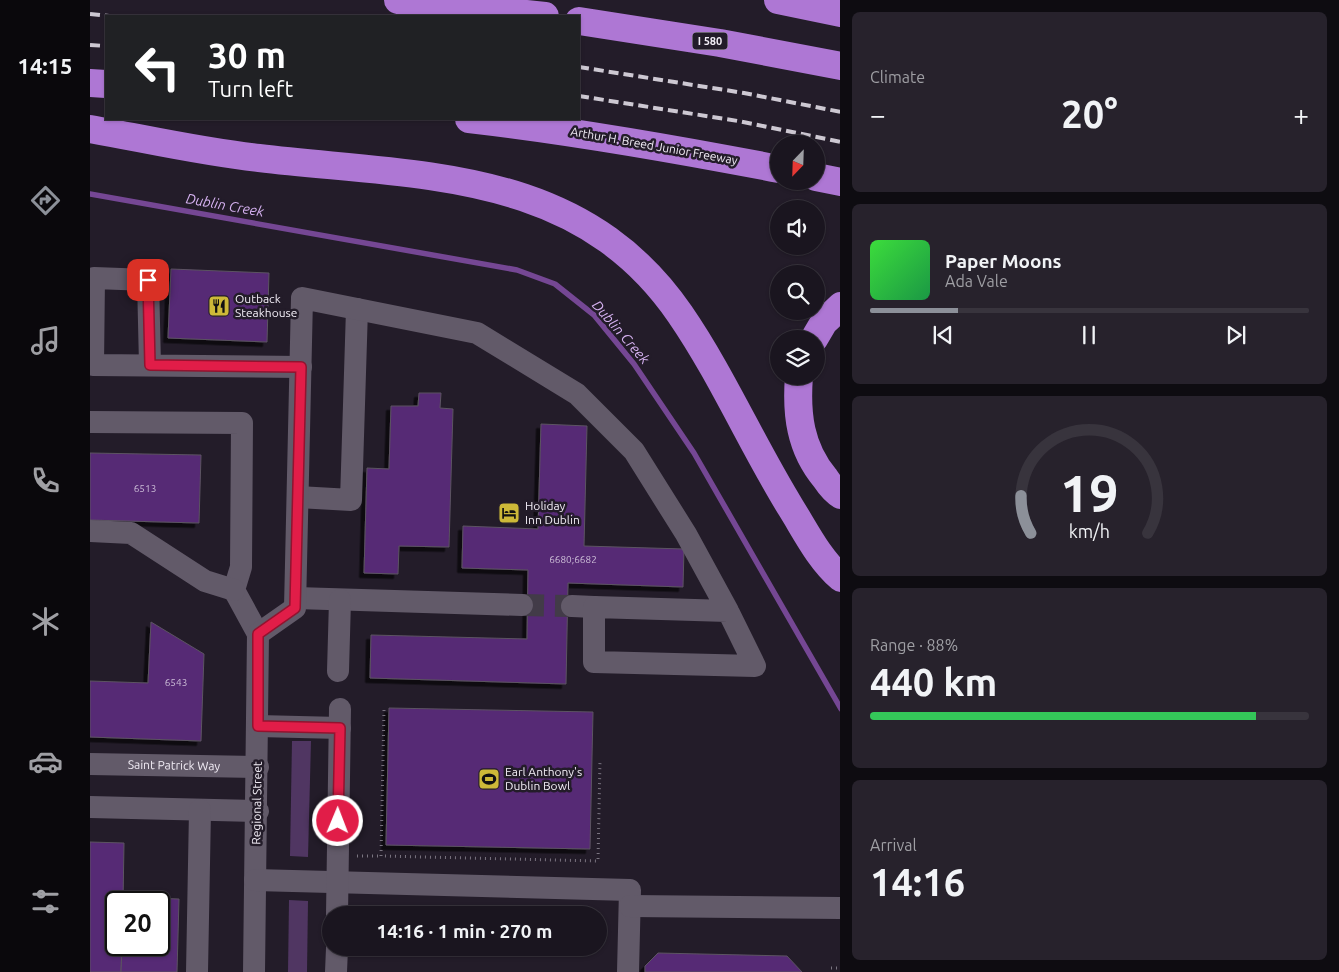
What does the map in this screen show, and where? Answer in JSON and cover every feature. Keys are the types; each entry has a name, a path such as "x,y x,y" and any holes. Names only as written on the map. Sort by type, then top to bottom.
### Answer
{"highway":[{"path":"398,0 536,15"},
{"path":"778,0 840,13"},
{"name":"I 580","path":"580,20 720,43 840,66"},
{"path":"90,83 105,84"},
{"name":"Arthur H. Breed Junior Freeway","path":"478,120 542,127 653,145 770,167"},
{"path":"90,129 256,158 450,179 498,189 541,202 584,223 619,247 646,272 678,311 698,342 769,472 819,555 840,578"},
{"path":"825,179 840,182"},
{"path":"819,330 824,322 840,306"},
{"path":"798,385 797,406 802,438 816,468 840,495"}],"street":[{"path":"150,365 148,280 94,278 93,365 301,367"},
{"path":"90,531 131,533 205,581 234,590 258,634 295,608 302,298 477,333 577,394 634,451 686,534 728,611 755,666 594,662 594,607"},
{"path":"298,497 351,500 357,309"},
{"path":"90,422 242,423 241,567 234,590"},
{"path":"296,598 522,605"},
{"path":"338,671 340,600"},
{"path":"572,606 728,611"},
{"name":"Regional Street","path":"254,972 258,811 258,634"},
{"path":"258,726 340,719 337,906"},
{"name":"Saint Patrick Way","path":"90,764 258,767"},
{"path":"90,807 258,811"},
{"path":"197,972 200,810"},
{"path":"255,880 630,890 628,972"},
{"path":"630,906 840,908"},
{"path":"336,972 337,956"}],"path":[{"path":"384,710 381,856 598,861 600,761"},
{"path":"832,968 840,968"}],"shaded area":[{"path":"292,741 311,741 308,857 290,856"},
{"path":"289,900 308,901 307,972 288,972"}],"building":[{"name":"Outback Steakhouse","path":"171,269 269,273 267,342 168,338"},
{"path":"419,393 441,393 440,408 453,409 449,547 399,546 398,574 364,573 367,468 389,469 391,406 418,406"},
{"path":"541,424 587,426 584,546 684,549 683,587 568,583 566,684 370,678 371,635 527,639 528,570 462,568 463,526 538,529"},
{"path":"90,453 201,455 199,523 90,520"},
{"path":"151,622 204,654 201,741 90,737 90,681 148,683"},
{"path":"389,708 593,712 590,849 386,845"},
{"path":"90,842 124,843 123,891 105,891 105,956 122,956 121,972 90,972"},
{"path":"170,899 179,899 177,972 121,972 122,956 170,956"},
{"path":"658,953 787,956 802,972 645,972 645,966"}],"waterway":[{"name":"Dublin Creek","path":"90,194 517,270 555,284 594,315 634,364 694,453 840,707"}],"tunnel":[{"path":"522,605 572,606"}],"railway":[{"path":"90,14 105,16"},
{"path":"90,45 105,46"},
{"path":"580,67 744,93 840,112"},
{"path":"580,96 738,121 840,142"}],"place":[{"name":"Outback Steakhouse","path":"219,306"},
{"name":"Holiday Inn Dublin","path":"509,513"},
{"name":"Earl Anthony's Dublin Bowl","path":"489,779"}],"route":[{"path":"148,280 150,365 301,367 295,608 258,634 258,726 340,728 338,821"}]}
